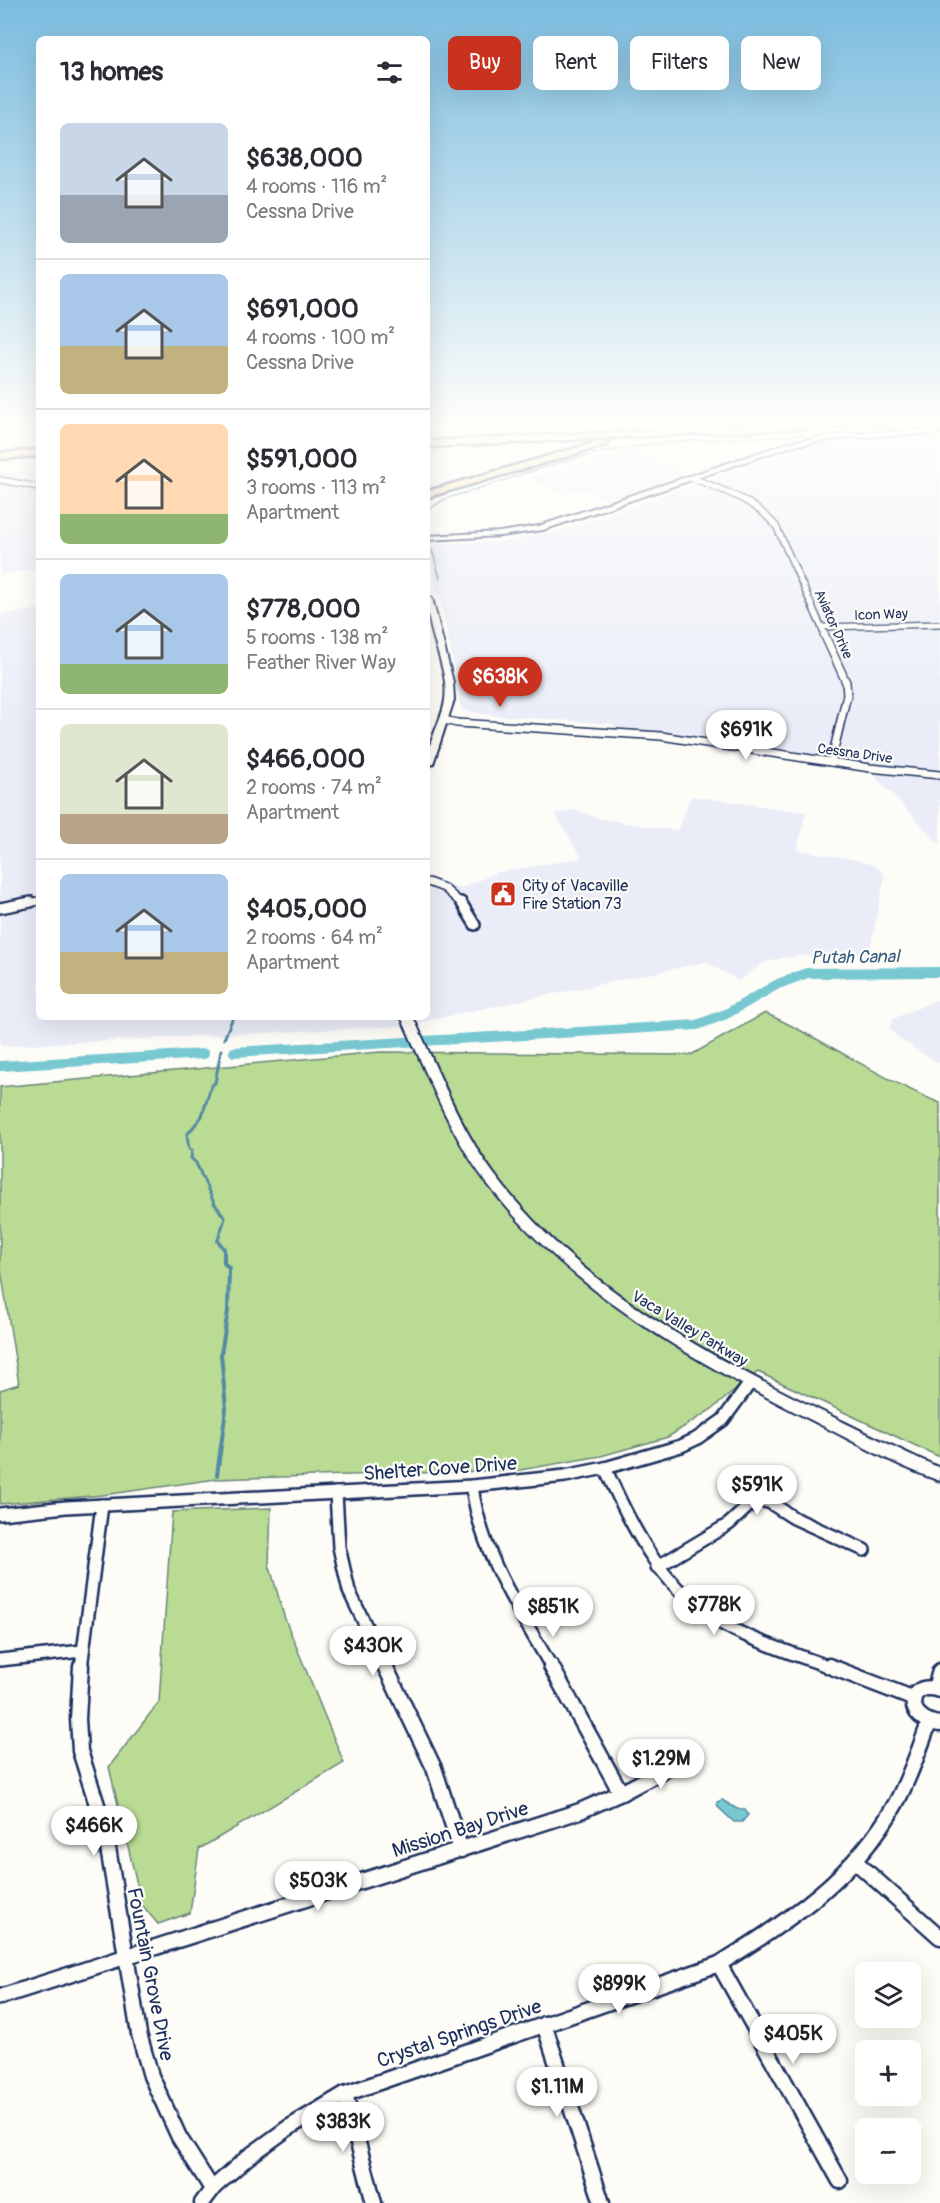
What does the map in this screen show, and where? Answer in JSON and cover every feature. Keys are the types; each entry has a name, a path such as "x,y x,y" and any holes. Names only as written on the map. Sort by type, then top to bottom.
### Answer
{"street":[{"path":"430,540 523,531 550,524"},
{"path":"520,537 523,533 562,524"},
{"path":"430,540 520,537 574,524"},
{"name":"Aviator Drive","path":"773,524 823,627 846,682 847,695 831,762"},
{"path":"430,606 449,682 450,700 430,758"},
{"name":"Icon Way","path":"823,627 940,624"},
{"name":"Cessna Drive","path":"444,720 457,723 553,727 663,736 831,762 940,775"},
{"path":"430,882 442,885 459,899 475,925"},
{"path":"0,908 36,902"},
{"name":"Vaca Valley Parkway","path":"408,1020 470,1148 489,1178 537,1234 615,1302 677,1343 750,1383 940,1475"},
{"name":"Shelter Cove Drive","path":"0,1514 102,1505 472,1485 565,1476 605,1468 681,1446 696,1439 723,1420 750,1383"},
{"path":"605,1468 634,1531 657,1567 685,1595 733,1630 912,1698"},
{"path":"472,1485 476,1516 490,1557 621,1793"},
{"path":"336,1493 339,1547 349,1591 434,1768 461,1850"},
{"path":"657,1567 729,1524 755,1500 769,1502 794,1518 864,1550"},
{"name":"Fountain Grove Drive","path":"102,1505 82,1651 78,1719 80,1751 105,1830 139,2034 151,2076 179,2137 212,2189"},
{"path":"0,1660 82,1651"},
{"path":"935,1723 914,1711 912,1698 918,1690 938,1689 940,1671"},
{"name":"Crystal Springs Drive","path":"202,2203 212,2189 264,2146 309,2113 345,2094 719,1964 772,1933 813,1903 855,1862 884,1824 901,1795 935,1723"},
{"name":"Mission Bay Drive","path":"0,1997 580,1811 621,1793 685,1759"},
{"path":"855,1862 940,1937"},
{"path":"719,1964 840,2181"},
{"path":"544,2024 602,2203"},
{"path":"345,2094 374,2203"}],"shaded area":[{"path":"0,524 36,524 36,569 0,574"},
{"path":"579,524 940,524 940,845 871,772 615,736 613,724 489,715 461,710 430,547 439,544 510,541"},
{"path":"36,609 36,1020 400,1020 403,1026 0,1046 0,615"},
{"path":"691,796 806,812 797,850 874,865 885,875 869,955 781,958 763,963 739,981 706,962 430,1020 430,878 461,888 498,872 582,858 555,814 576,810 601,819 677,831"},
{"path":"940,1000 940,1064 901,1040 889,1029 893,1019"}],"green space":[{"path":"765,1013 895,1082 940,1103 940,1457 758,1372 712,1409 668,1437 601,1456 520,1470 216,1479 103,1495 0,1504 0,1390 19,1384 0,1264 0,1087 380,1052 691,1055"},
{"path":"271,1508 269,1564 285,1619 344,1763 199,1849 190,1913 158,1924 142,1905 109,1767 159,1702 172,1512"}],"water":[{"path":"722,1800 737,1809 745,1809 748,1815 742,1822 734,1822 718,1807 717,1802"}],"waterway":[{"path":"432,550 440,578"},
{"name":"Putah Canal","path":"234,1052 697,1025 726,1014 778,984 807,973 940,972"},
{"path":"224,1039 232,1020"},
{"path":"219,1242 225,1218 214,1203 196,1163 191,1158 192,1150 189,1149 187,1135 202,1116 211,1086 215,1083 221,1050"},
{"path":"0,1066 204,1054"},
{"path":"217,1475 226,1409 221,1354 228,1311 229,1268 224,1263 224,1249 218,1241"}],"place":[{"name":"City of Vacaville Fire Station 73","path":"503,894"}]}
